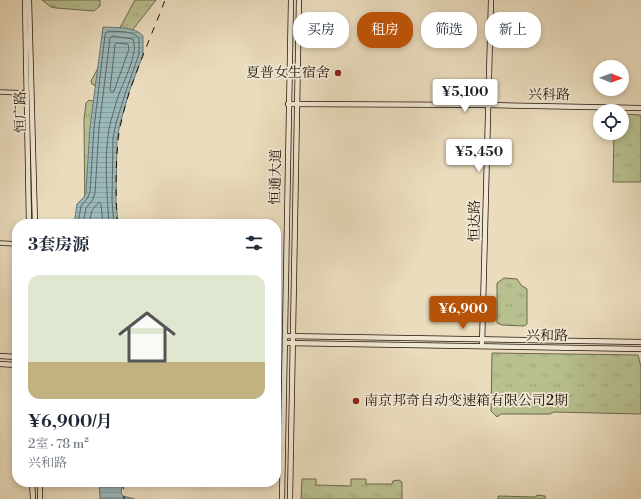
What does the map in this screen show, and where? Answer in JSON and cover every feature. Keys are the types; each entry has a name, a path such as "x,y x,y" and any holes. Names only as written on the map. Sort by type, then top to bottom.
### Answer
{"main road":[{"name":"恒广路","path":"25,0 29,219"},
{"name":"恒广路","path":"29,0 35,219"},
{"name":"恒通大道","path":"282,499 291,0"},
{"name":"恒通大道","path":"290,499 299,0"},
{"name":"恒达路","path":"482,346 491,0"},
{"name":"兴科路","path":"288,104 488,105 641,108"},
{"name":"兴和路","path":"285,336 641,342"},
{"name":"兴和路","path":"285,343 641,348"},
{"path":"0,356 12,357"},
{"path":"0,364 12,365"},
{"path":"32,487 33,499"},
{"path":"40,487 40,499"}],"street":[{"path":"0,92 27,93"},
{"path":"0,243 12,244"}],"green space":[{"path":"42,0 100,0 100,6 94,11 56,8 51,7"},
{"path":"135,0 156,0 134,28 113,60 102,89 92,84 91,81"},
{"path":"89,100 96,102 85,219 84,119 86,103"},
{"path":"629,114 641,115 641,182 613,182 614,140 629,140"},
{"path":"504,278 517,279 521,285 527,289 527,324 524,326 502,325 497,323 497,283"},
{"path":"492,353 638,355 641,367 641,414 554,412 550,414 501,414 497,417 491,411"},
{"path":"302,479 316,479 316,485 351,486 351,479 366,479 366,484 392,484 393,481 399,480 402,482 402,499 301,499"},
{"path":"537,495 545,496 545,499 498,499 498,496 536,497"}],"water":[{"path":"103,27 124,28 135,31 143,36 143,55 129,92 117,139 116,201 118,219 75,219 77,204 84,197 86,192 90,127"},
{"path":"99,487 122,487 121,493 123,496 135,499 100,499"}],"railway":[{"path":"117,219 116,189 119,133 127,99 165,0"},
{"path":"123,487 124,499"}],"place":[{"name":"夏普女生宿舍","path":"338,73"},
{"name":"南京邦奇自动变速箱有限公司2期","path":"356,401"}]}
